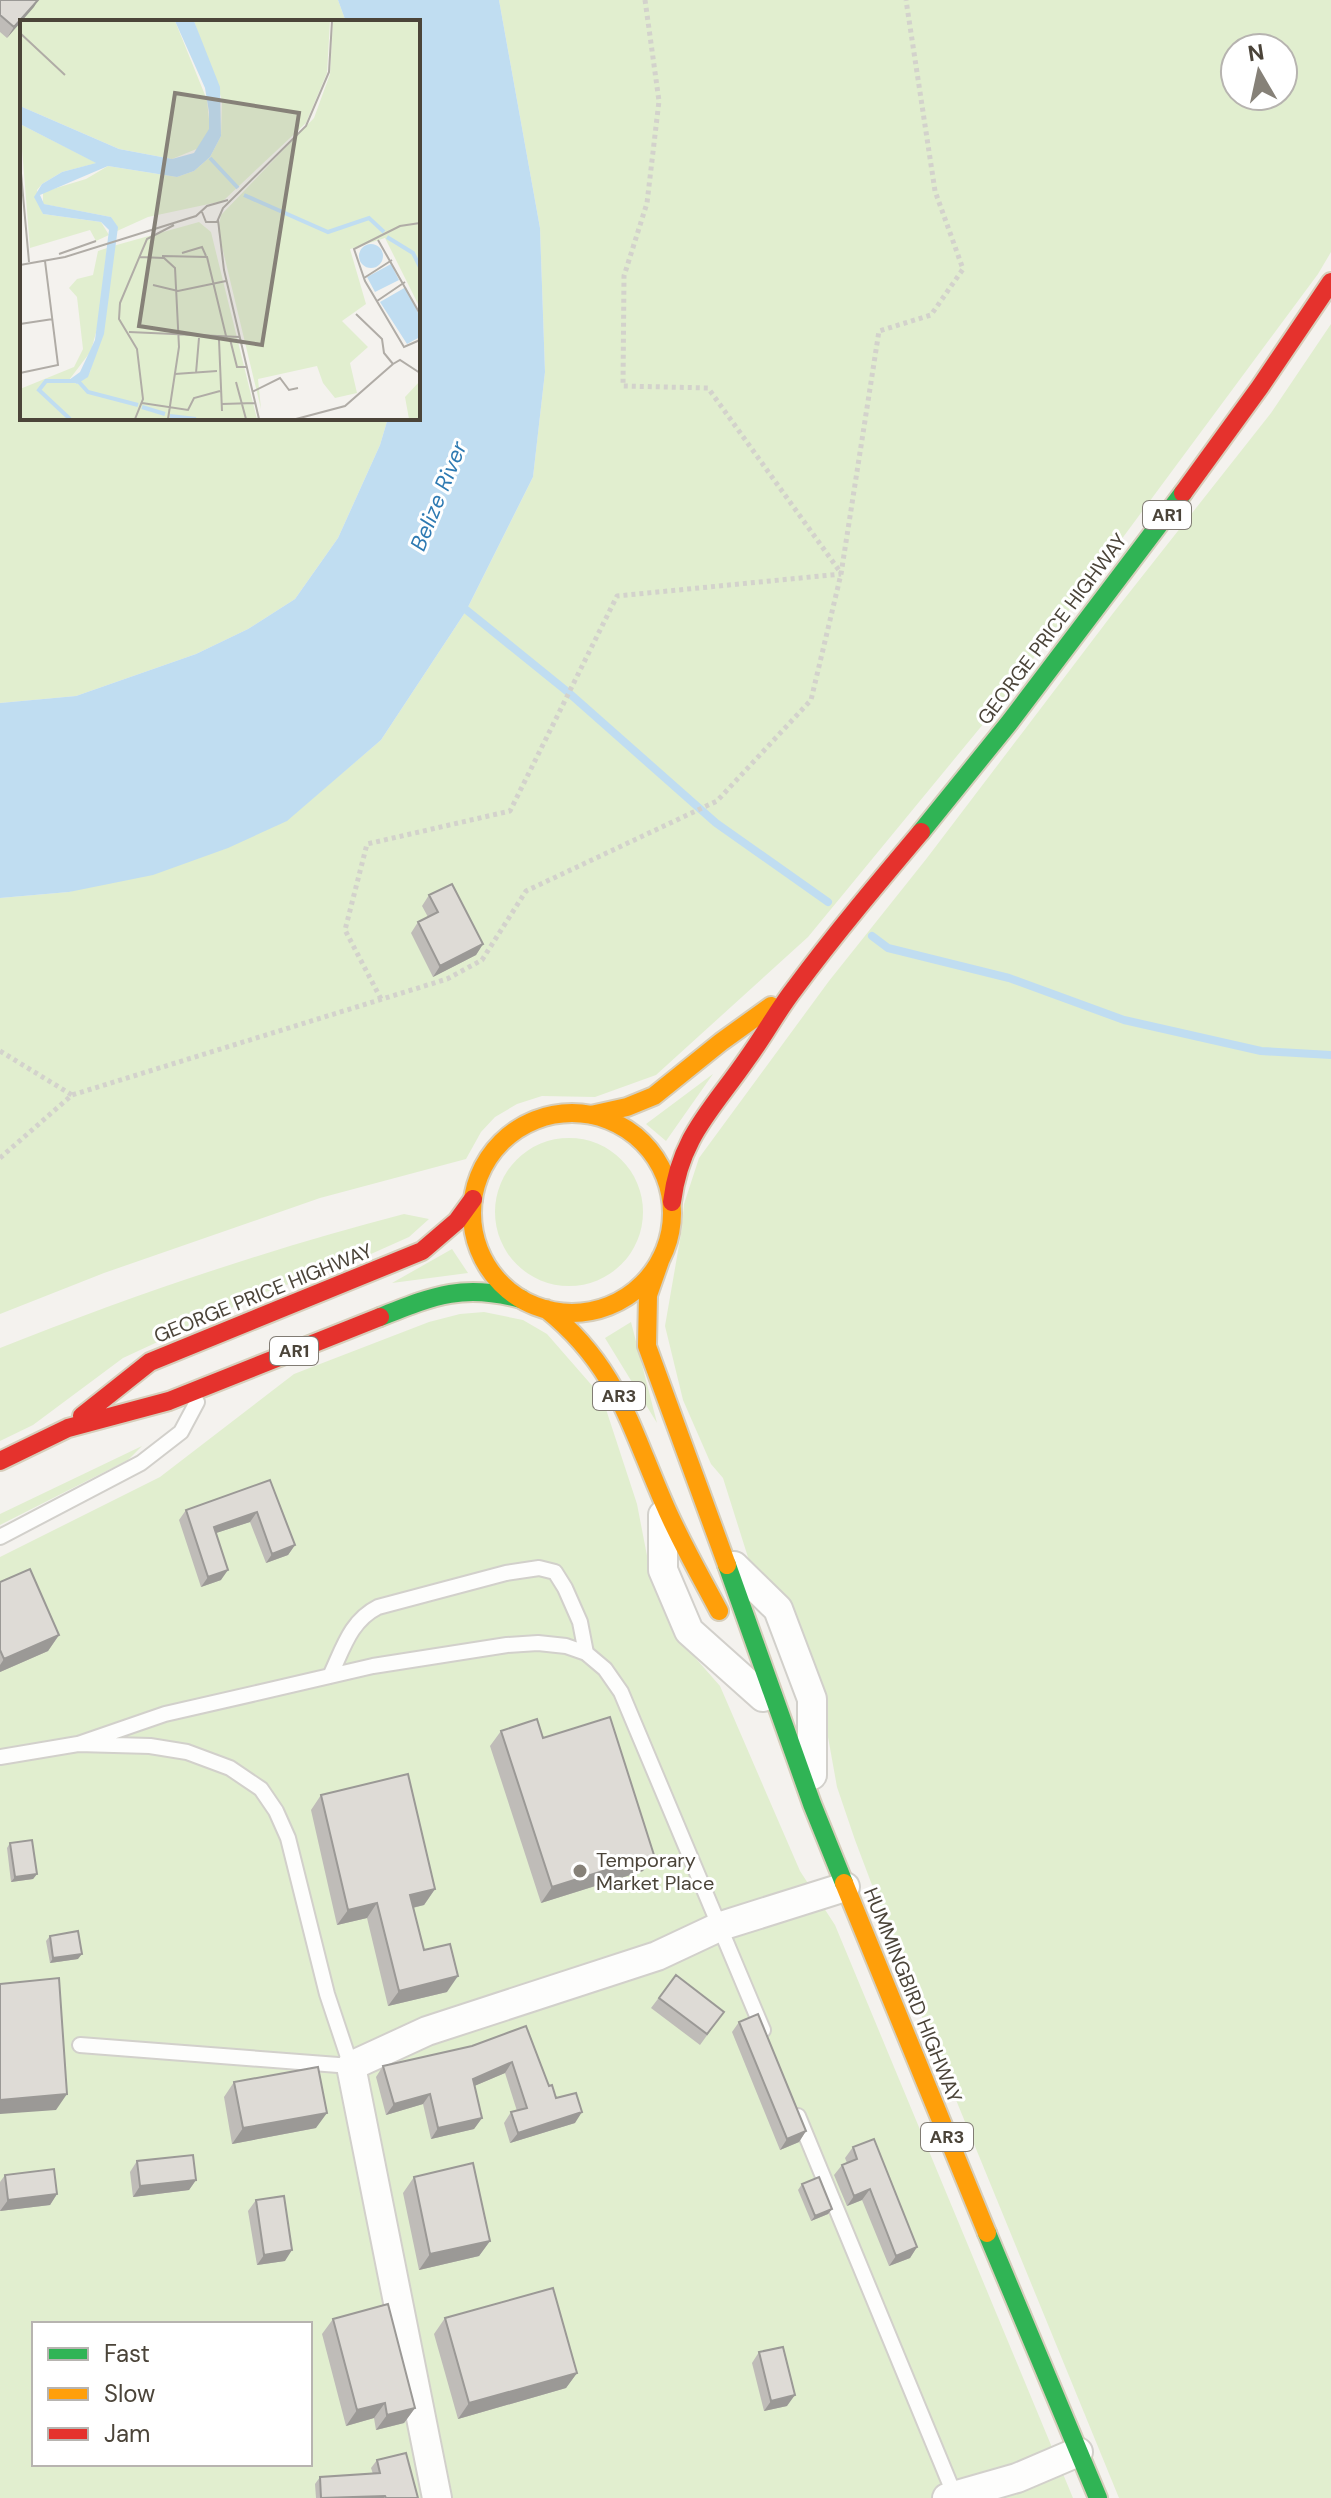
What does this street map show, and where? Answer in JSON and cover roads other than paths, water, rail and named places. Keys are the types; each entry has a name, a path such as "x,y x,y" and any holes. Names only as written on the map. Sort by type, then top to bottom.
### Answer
{"main road":[{"name":"GEORGE PRICE HIGHWAY","path":"672,1202 674,1174 687,1142 792,991 943,808 1117,581 1219,446 1295,339 1331,282"},
{"name":"GEORGE PRICE HIGHWAY","path":"591,1115 621,1110 657,1095 706,1054 792,991"},
{"path":"554,1115 591,1115 620,1126 645,1145 663,1171 672,1202 671,1228 661,1258 641,1285 613,1304 579,1313 546,1309 521,1299 507,1289 486,1263 474,1232 473,1199 480,1175 492,1154 519,1129 554,1115"},
{"name":"GEORGE PRICE HIGHWAY","path":"68,1428 150,1362 422,1251 457,1221 473,1199"},
{"name":"HUMMINGBIRD HIGHWAY","path":"661,1258 648,1295 647,1346 658,1381 685,1447 800,1774 1098,2498"},
{"name":"GEORGE PRICE HIGHWAY","path":"0,1461 68,1428 169,1401 434,1296 492,1290 521,1299"},
{"name":"HUMMINGBIRD HIGHWAY","path":"546,1309 589,1347 611,1380 644,1451 663,1502 800,1774"}],"street":[{"path":"663,1502 663,1570 689,1631 763,1697"},
{"path":"723,1555 778,1609 812,1699 812,1804"},
{"path":"437,2498 351,2066 427,2031 657,1956 721,1926 845,1887"},
{"path":"951,2497 986,2494 1078,2452"}],"lane":[{"path":"0,1537 141,1463 181,1432 206,1386"},
{"path":"330,1676 354,1625 363,1614 406,1599 506,1573 539,1568 555,1572 565,1588 580,1622 586,1653"},
{"path":"0,1757 78,1744 165,1714 373,1666 538,1643 566,1646 586,1653 605,1669 621,1692 769,2043"},
{"path":"78,1744 150,1746 187,1752 230,1768 261,1789 276,1811 288,1838 327,1994 351,2066 80,2045"},
{"path":"793,2102 951,2497"}],"water":[{"name":"Belize River","path":"338,0 499,0 540,228 545,372 533,477 466,611 381,740 287,821 228,848 153,875 69,892 0,898 0,703 76,696 196,654 248,629 295,599 338,538 380,445 387,420 420,420 420,20 345,20"}],"waterway":[{"path":"459,604 569,693 716,823 828,902"},
{"path":"872,936 888,948 1009,978 1124,1020 1261,1051 1331,1055"}],"place":[{"name":"Temporary Market Place","path":"580,1871"}]}
